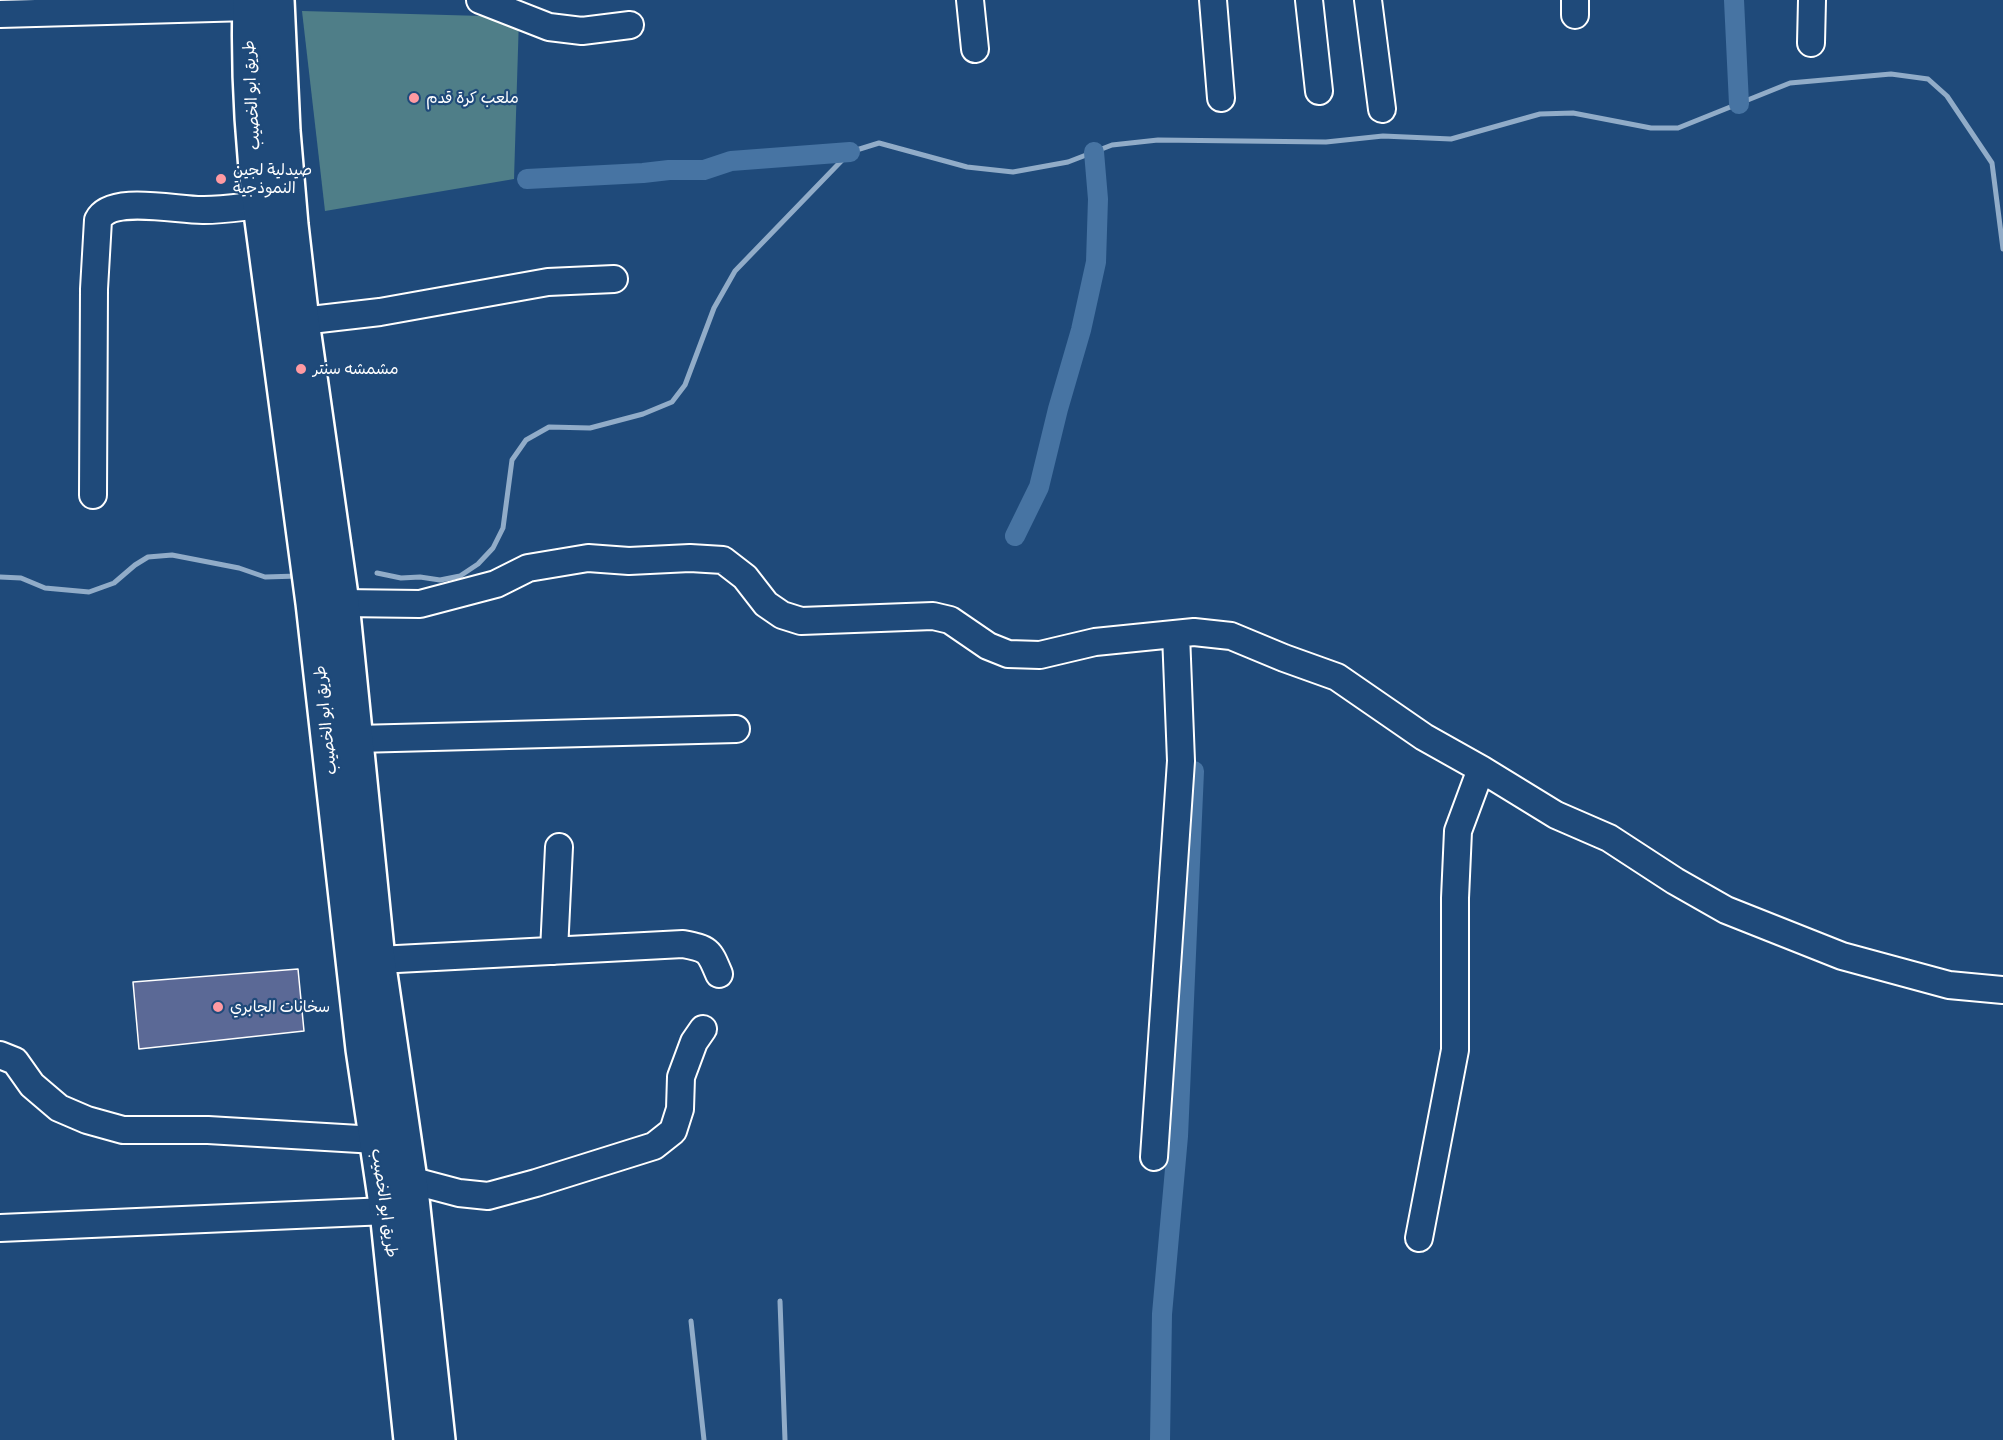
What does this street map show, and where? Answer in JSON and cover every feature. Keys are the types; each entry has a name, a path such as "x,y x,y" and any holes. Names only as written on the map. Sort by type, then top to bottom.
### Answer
{"main road":[{"name":"طريق ابو الخصيب","path":"259,2 249,48 268,132 302,321 342,603 378,960 410,1180 438,1440"},
{"name":"طريق ابو الخصيب","path":"268,132 260,205 313,603 363,1049 387,1211 411,1440"}],"street":[{"path":"480,0 549,27 582,31 630,25"},
{"path":"970,0 975,49"},
{"path":"1213,0 1221,98"},
{"path":"1309,0 1319,91"},
{"path":"1368,0 1382,109"},
{"path":"1811,43 1812,0"},
{"path":"0,14 259,2"},
{"path":"93,495 94,289 98,220 101,214 109,209 136,206 203,210 260,205"},
{"path":"302,321 380,312 548,282 614,279"},
{"path":"342,603 420,604 496,584 528,568 588,558 629,561 690,558 723,560 745,577 766,604 782,615 801,621 933,616 950,620 988,646 1008,654 1040,655 1095,642 1194,632 1231,636 1337,677 1424,737 1556,815 1610,838 1675,881 1725,910 1842,956 1948,985 2003,990"},
{"path":"1154,1157 1181,761 1176,634"},
{"path":"357,740 736,729"},
{"path":"1419,1238 1455,1050 1455,898 1458,831 1481,769"},
{"path":"554,951 559,847"},
{"path":"378,960 683,944 704,948 712,958 718,974"},
{"path":"410,1180 459,1193 488,1196 654,1146 673,1131 680,1109 681,1077 694,1042 703,1029"},
{"path":"0,1055 15,1061 32,1085 59,1108 87,1120 123,1130 208,1130 376,1140"},
{"path":"0,1228 387,1211"}],"green space":[{"name":"ملعب كرة قدم","path":"302,11 519,17 514,179 325,211"}],"building":[{"name":"سخانات الجابري","path":"298,969 304,1031 139,1049 133,982"}],"waterway":[{"path":"1734,0 1739,104"},
{"path":"377,573 401,578 420,577 440,580 460,576 478,564 493,548 503,528 512,460 526,440 549,427 590,428 643,414 672,402 685,385 714,308 735,271 850,152 879,143 967,167 1013,172 1068,162 1112,145 1158,140 1326,142 1383,136 1451,139 1540,114 1573,113 1651,128 1678,128 1790,83 1891,74 1928,79 1947,96 1992,163 2003,249"},
{"path":"527,179 704,170 731,161 850,152"},
{"path":"1015,536 1039,487 1058,409 1081,330 1096,262 1098,199 1094,152"},
{"path":"0,577 21,578 45,588 89,592 114,583 148,557 172,555 239,568 265,577 298,576"},
{"path":"1160,1440 1162,1314 1178,1136 1194,771"},
{"path":"780,1301 785,1440"},
{"path":"691,1321 704,1440"}],"place":[{"name":"ملعب كرة قدم","path":"414,98"},
{"name":"صيدلية لجين النموذجية","path":"221,179"},
{"name":"مشمشه سنتر","path":"301,369"},
{"name":"سخانات الجابري","path":"218,1007"}]}
